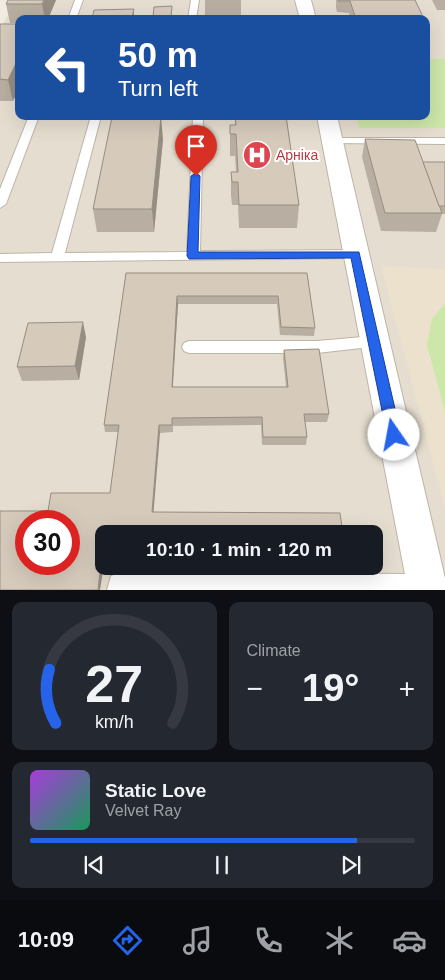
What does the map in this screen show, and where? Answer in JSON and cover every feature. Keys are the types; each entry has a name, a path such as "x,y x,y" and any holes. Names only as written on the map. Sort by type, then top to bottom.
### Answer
{"street":[{"path":"304,0 307,15"},
{"path":"329,128 427,587"}],"lane":[{"path":"74,15 80,0"},
{"path":"193,15 195,0"},
{"path":"0,204 32,120"},
{"path":"57,258 95,120"},
{"path":"193,256 198,120"},
{"path":"329,128 445,142"},
{"path":"0,258 356,254"},
{"path":"189,347 317,347 374,342"},
{"path":"118,590 118,582 427,587"}],"shaded area":[{"path":"16,0 445,0 445,590 0,590 0,29"},
{"path":"381,266 445,269 445,508"}],"green space":[{"path":"430,59 445,59 445,128 359,128 357,120 430,120"},
{"path":"445,304 445,411 427,345 432,319"}],"building":[{"path":"8,0 44,0 42,4 6,4"},
{"path":"415,0 422,15 355,15 350,1 338,1"},
{"path":"172,6 171,15 153,15 154,7"},
{"path":"134,9 132,15 93,15 94,10"},
{"path":"0,24 15,24 15,65 8,80 0,79"},
{"path":"111,120 161,120 152,209 93,209"},
{"path":"235,120 287,120 299,205 239,205 238,182 232,182 231,172 238,172 236,134 230,134 230,125 236,125"},
{"path":"365,139 415,140 442,213 385,213"},
{"path":"423,162 445,162 445,206 439,206"},
{"path":"126,273 307,273 315,328 281,327 278,296 177,296 172,387 288,387 284,350 319,349 329,414 304,414 307,437 263,437 262,417 172,418 172,425 159,425 152,512 340,513 342,525 95,525 95,575 100,575 98,590 0,590 0,511 15,511 15,575 80,575 80,510 48,510 51,493 110,493 119,425 104,425"},
{"path":"83,322 75,366 17,367 28,323"}],"place":[{"name":"Арніка","path":"257,155"}],"route":[{"path":"196,176 193,256 356,254 394,435"}]}
